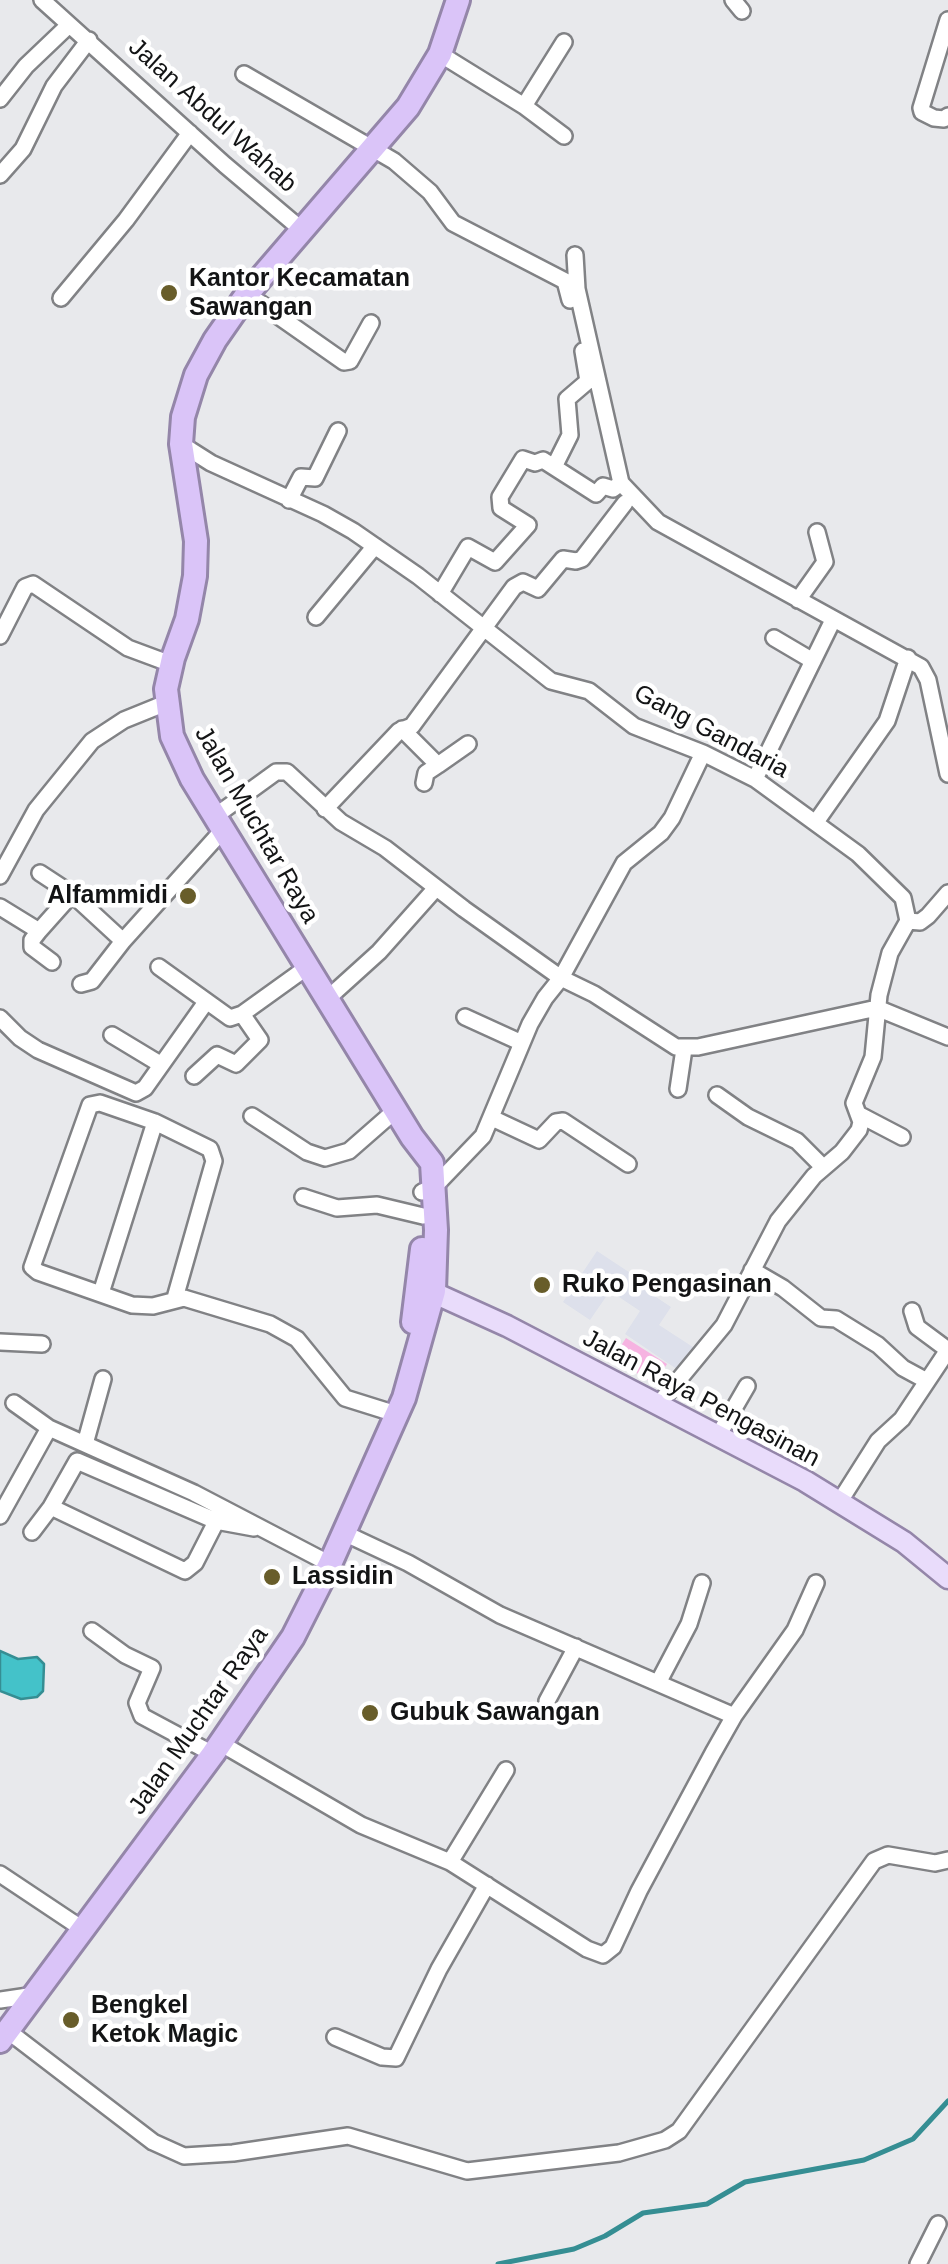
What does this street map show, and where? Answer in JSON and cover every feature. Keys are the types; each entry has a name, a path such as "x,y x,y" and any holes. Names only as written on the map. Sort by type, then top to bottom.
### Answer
{"highway":[{"name":"Jalan Muchtar Raya","path":"4,2036 293,1637 344,1533 415,1364 426,1288 426,1198 432,1163 412,1137 218,824 179,753 166,703 174,656 193,594 196,556 182,444 184,418 196,374 214,340 247,294 408,107 443,46 458,0"},
{"name":"Jalan Muchtar Raya","path":"426,1198 426,1288"}],"main road":[{"name":"Jalan Raya Pengasinan","path":"426,1288 840,1501 904,1542 948,1578"}],"street":[{"name":"Jalan Abdul Wahab","path":"42,0 302,230"},
{"path":"948,20 922,112 939,119 948,116"},
{"path":"0,98 35,56 69,24"},
{"path":"0,176 23,149 54,86 89,40"},
{"path":"524,106 564,42"},
{"path":"443,46 564,136"},
{"path":"244,74 394,162 430,192 453,223 565,281 572,288 617,486 625,503 678,540 908,658 924,670 948,774"},
{"path":"61,298 126,220 190,132"},
{"path":"554,467 572,428 567,399 588,381 572,288 575,255"},
{"path":"247,294 344,362 350,361 371,323"},
{"path":"290,500 302,477 315,478 338,431"},
{"name":"Gang Gandaria","path":"182,444 211,463 323,514 375,546 551,681 589,691 634,726 755,779 816,822 892,885 908,908 908,921"},
{"path":"440,594 468,548 495,562 528,525 500,508 500,497 523,459 543,460 596,494 603,486 617,486 678,540"},
{"path":"325,808 402,729 412,726 518,584 527,583 538,589 563,559 582,559 625,503"},
{"path":"798,600 824,566 817,532"},
{"path":"316,617 375,546"},
{"path":"0,636 25,587 34,584 128,648 174,656"},
{"path":"755,779 833,620"},
{"path":"774,638 813,661"},
{"path":"816,822 887,721 908,658"},
{"path":"0,876 36,810 92,741 124,720 166,703"},
{"path":"402,729 438,765"},
{"path":"424,783 426,773 468,744"},
{"path":"303,1197 337,1208 426,1198 474,1147 492,1118 522,1043 624,863 661,833 672,818 703,753"},
{"path":"82,984 92,981 218,824 280,771 287,772 325,808 561,978 585,989 655,1036 684,1049 877,1008 948,1037"},
{"path":"40,873 72,894 122,941"},
{"path":"326,999 378,952 436,888"},
{"path":"658,1406 724,1325 778,1221 823,1167 855,1138 861,1122 854,1103 873,1056 877,1008 894,943 908,921 920,922 948,893"},
{"path":"52,962 32,948 32,940 72,894"},
{"path":"0,907 39,930"},
{"path":"158,967 231,1019 306,968"},
{"path":"0,1018 28,1044 130,1092 140,1092 206,1002"},
{"path":"194,1076 217,1055 236,1064 259,1044 242,1014"},
{"path":"465,1017 522,1043"},
{"path":"112,1035 160,1064"},
{"path":"678,1089 684,1049"},
{"path":"716,1095 758,1123 797,1141 823,1167"},
{"path":"175,1298 214,1162 210,1149 155,1122 100,1103 90,1105 33,1259 32,1266 38,1272 142,1306 184,1298 270,1324 298,1339 344,1398 398,1410"},
{"path":"252,1116 307,1152 325,1158 348,1150 397,1109"},
{"path":"858,1114 902,1137"},
{"path":"492,1118 539,1140 556,1122 563,1121 628,1164"},
{"path":"101,1294 155,1122"},
{"path":"752,1270 783,1288 819,1317 836,1318 927,1381"},
{"path":"840,1501 880,1438 902,1419 948,1350 917,1327 912,1311"},
{"path":"0,1342 42,1344"},
{"path":"85,1444 103,1380"},
{"path":"718,1436 746,1386"},
{"path":"14,1404 49,1428 219,1514"},
{"path":"2,1507 49,1428"},
{"path":"32,1532 77,1461 256,1526 330,1564"},
{"path":"52,1506 184,1572 195,1563 219,1514"},
{"path":"344,1533 408,1562 500,1615 734,1716"},
{"path":"659,1681 688,1624 702,1583"},
{"path":"92,1631 125,1655 152,1668 136,1707 142,1716 216,1748 362,1824 450,1862 587,1949 603,1955 609,1953 734,1716 796,1630 816,1584"},
{"path":"547,1701 576,1647"},
{"path":"450,1862 506,1770"},
{"path":"4,2036 153,2142 184,2156 348,2136 467,2171 619,2153 665,2140 678,2132 874,1861 888,1855 935,1863 948,1860"},
{"path":"0,1874 84,1930"},
{"path":"335,2037 382,2057 396,2058 487,1885"},
{"path":"0,2000 35,1995"},
{"path":"918,2264 938,2224"}],"shaded area":[{"path":"597,1251 656,1290 653,1295 671,1307 659,1325 696,1349 681,1372 625,1334 640,1311 610,1291 590,1320 563,1302"},
{"path":"626,1338 667,1364 654,1384 613,1358"}],"water":[{"path":"0,1651 18,1659 37,1657 44,1664 43,1691 37,1697 21,1699 0,1691"}],"waterway":[{"path":"498,2264 574,2249 643,2213 707,2204 745,2182 864,2160 913,2139 948,2101"}],"place":[{"name":"Kantor Kecamatan Sawangan","path":"169,293"},
{"name":"Alfammidi","path":"188,896"},
{"name":"Ruko Pengasinan","path":"542,1285"},
{"name":"Lassidin","path":"272,1577"},
{"name":"Gubuk Sawangan","path":"370,1713"},
{"name":"Bengkel Ketok Magic","path":"71,2020"}]}
